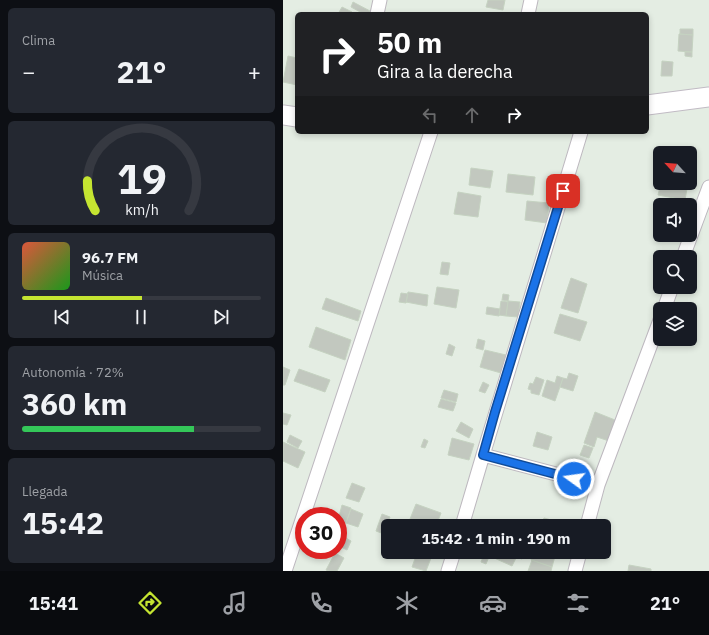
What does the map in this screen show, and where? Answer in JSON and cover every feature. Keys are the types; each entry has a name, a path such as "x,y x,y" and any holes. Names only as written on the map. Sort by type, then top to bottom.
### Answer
{"street":[{"path":"377,12 380,0"},
{"path":"528,12 531,0"},
{"path":"649,105 709,97"},
{"path":"283,115 295,117"},
{"path":"285,571 430,134"},
{"path":"464,519 495,412 580,134"},
{"path":"686,250 709,187"},
{"path":"589,519 598,485 653,339"},
{"path":"483,455 598,485"},
{"path":"448,571 452,559"},
{"path":"575,571 578,559"}],"building":[{"path":"488,0 505,0 503,10 486,7"},
{"path":"353,2 370,11 360,12 351,7"},
{"path":"342,7 352,12 339,12"},
{"path":"680,29 693,29 693,35 680,34"},
{"path":"679,34 693,35 692,52 678,51"},
{"path":"685,52 692,52 692,57 685,56"},
{"path":"288,56 295,58 295,85 283,82"},
{"path":"662,61 673,62 672,76 661,76"},
{"path":"471,168 493,171 490,188 469,185"},
{"path":"508,174 535,177 533,195 506,192"},
{"path":"659,190 687,190 685,198 674,198 658,195"},
{"path":"458,192 481,196 478,217 454,214"},
{"path":"527,201 549,203 547,223 525,220"},
{"path":"442,262 450,263 448,275 440,274"},
{"path":"571,278 587,284 578,313 561,308"},
{"path":"437,287 459,290 456,308 434,304"},
{"path":"408,292 428,295 427,306 406,302"},
{"path":"401,293 408,294 406,303 399,302"},
{"path":"503,294 509,295 508,301 502,300"},
{"path":"326,298 361,311 358,321 322,309"},
{"path":"501,301 508,302 506,316 499,315"},
{"path":"508,301 520,302 518,317 506,316"},
{"path":"487,307 500,309 499,316 486,314"},
{"path":"560,314 587,322 580,341 554,333"},
{"path":"316,327 351,340 345,360 309,347"},
{"path":"478,339 485,341 483,350 476,348"},
{"path":"449,344 455,347 452,356 446,354"},
{"path":"485,350 506,355 501,373 480,367"},
{"path":"283,367 290,370 285,385 283,385"},
{"path":"299,369 330,380 325,392 294,381"},
{"path":"569,373 578,376 573,391 560,387 563,378 567,379"},
{"path":"557,376 563,378 555,401 542,396 547,380 555,383"},
{"path":"536,377 544,380 539,395 531,393 531,390 528,389 530,383 533,384"},
{"path":"483,382 489,385 485,393 479,391"},
{"path":"444,390 458,394 456,402 441,398"},
{"path":"441,399 456,403 453,411 438,407"},
{"path":"595,412 615,420 609,441 597,437 594,447 584,443"},
{"path":"283,413 291,415 287,425 283,424"},
{"path":"461,422 473,429 469,438 456,431"},
{"path":"537,432 552,437 548,450 533,446"},
{"path":"290,435 302,441 298,448 287,442"},
{"path":"452,438 474,444 469,460 448,455"},
{"path":"424,439 428,441 425,448 421,447"},
{"path":"283,442 305,452 298,468 283,461"},
{"path":"584,445 593,448 589,458 580,455"},
{"path":"352,483 365,488 359,502 346,498"},
{"path":"416,504 441,513 439,519 410,519"},
{"path":"342,505 351,508 347,520 347,507 341,507"},
{"path":"351,509 363,514 358,527 347,523"},
{"path":"382,514 390,517 389,519 381,519 381,533 376,531"},
{"path":"347,539 351,541 347,550"},
{"path":"332,559 343,559 337,571 326,570"},
{"path":"415,559 431,559 426,571 412,567"},
{"path":"482,559 488,559 486,564 481,562"},
{"path":"496,559 516,559 512,566"},
{"path":"531,559 554,559 552,567"},
{"path":"532,560 552,567 551,571 528,571"},
{"path":"629,565 651,569 651,571 628,571"}],"route":[{"path":"563,191 483,455 574,479"}]}
